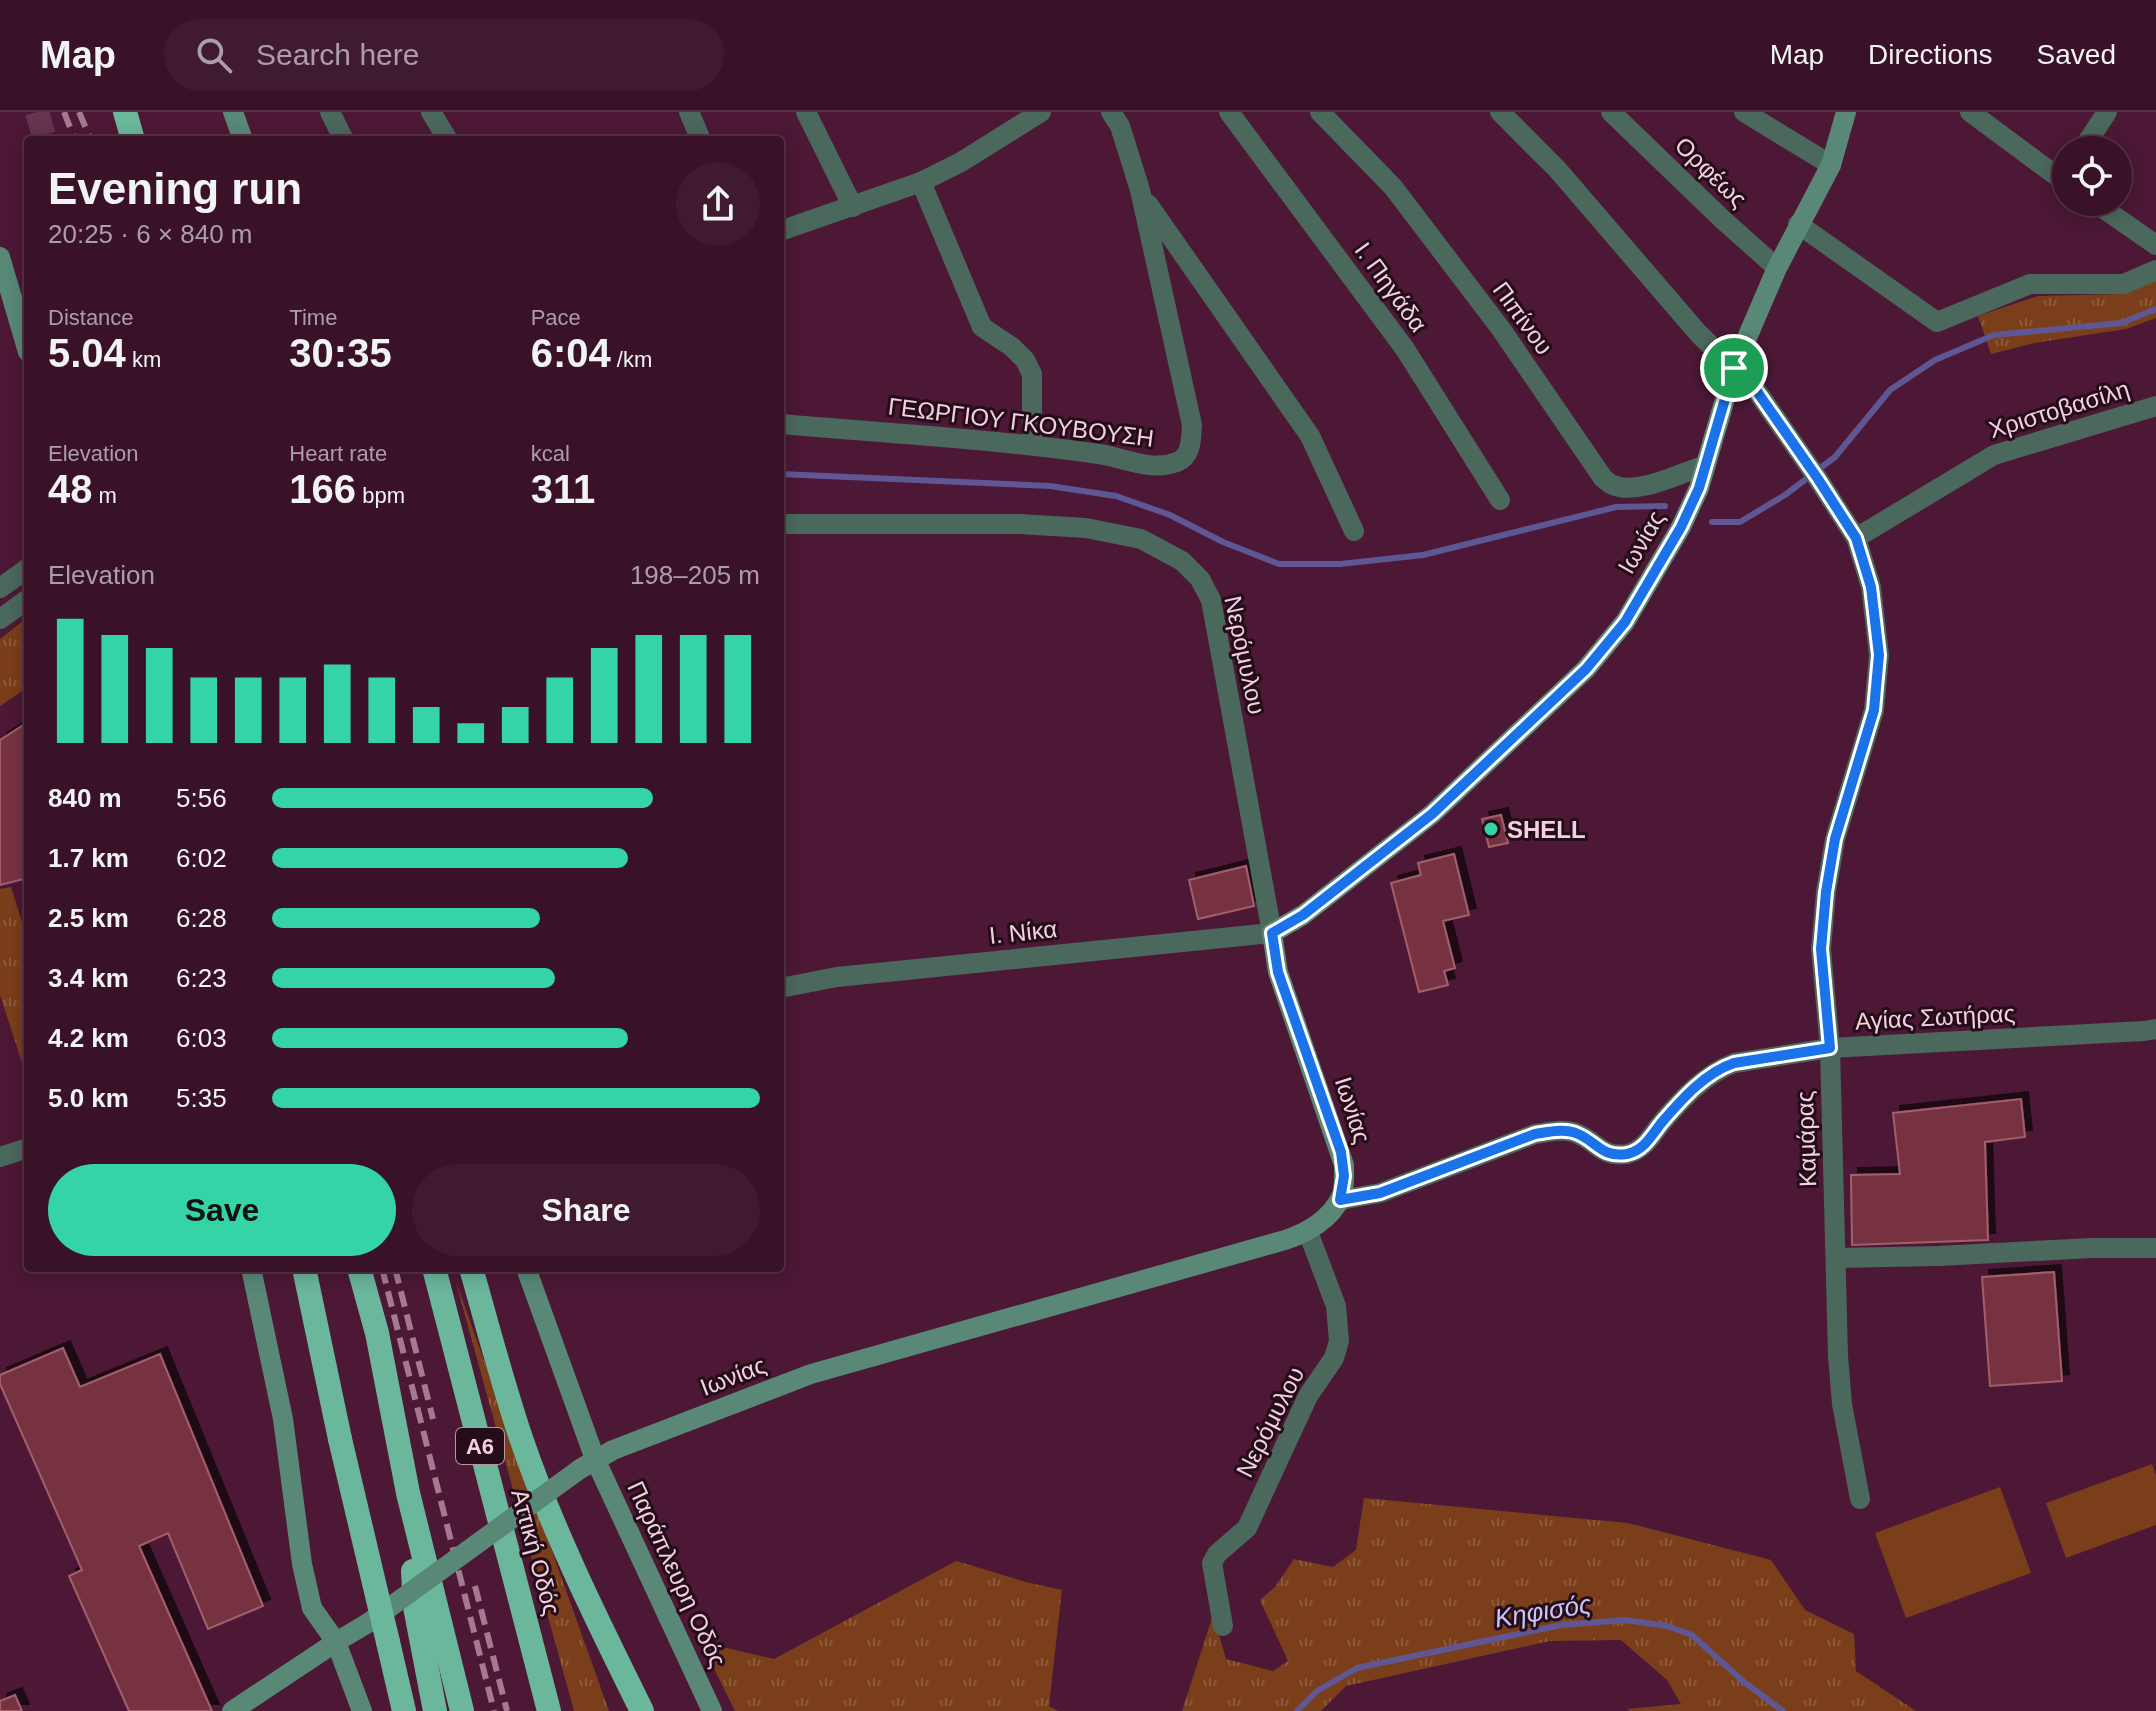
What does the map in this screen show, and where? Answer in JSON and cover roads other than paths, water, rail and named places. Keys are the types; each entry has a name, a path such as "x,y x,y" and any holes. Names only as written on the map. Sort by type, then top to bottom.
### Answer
{"highway":[{"path":"125,112 132,136"},
{"path":"305,1272 340,1439 404,1711"},
{"path":"360,1272 377,1333 408,1493 462,1711"},
{"name":"Αττική Οδός","path":"435,1272 549,1711"},
{"path":"472,1272 520,1437 554,1526 642,1711"},
{"path":"408,1493 415,1607 435,1711"}],"main road":[{"path":"233,112 242,136"},
{"name":"Ιωνίας","path":"232,1711 368,1623 588,1464 613,1450 811,1374 1308,1232 1340,1200 1344,1176 1341,1152 1278,972 1272,933 1303,915 1432,814 1586,669 1625,622 1681,527 1699,488 1734,368 1798,224 1831,165 1846,112"},
{"path":"0,257 24,338"},
{"path":"252,1272 283,1419 302,1564 312,1608 336,1642 362,1711"},
{"name":"Παράπλευρη Οδός","path":"527,1272 588,1464 712,1711"}],"street":[{"path":"330,112 342,136"},
{"path":"431,112 446,136"},
{"path":"689,112 699,136"},
{"path":"806,112 853,207"},
{"path":"784,230 921,182 961,162 1041,112"},
{"name":"ΓΕΩΡΓΙΟΥ ΓΚΟΥΒΟΥΣΗ","path":"784,424 1032,444 1112,456 1152,467 1179,462 1186,456 1192,425 1140,190 1124,136 1111,112"},
{"name":"Ι. Πηγάδα","path":"1229,112 1405,349 1500,500"},
{"name":"Πιπίνου","path":"1320,112 1393,187 1501,329 1603,478 1614,486 1628,488 1651,484 1706,465"},
{"name":"Καμάρας","path":"1500,112 1557,169 1698,333 1756,390 1856,538 1871,587 1879,655 1874,710 1835,839 1821,949 1830,1048 1838,1356 1842,1404 1860,1499"},
{"name":"Ορφέως","path":"1611,112 1777,268"},
{"path":"1744,112 1831,165"},
{"path":"1970,112 2052,170"},
{"path":"2091,136 2107,112"},
{"path":"921,182 982,327 1012,347 1025,360 1032,374 1032,444"},
{"path":"1140,190 1166,232 1310,436 1354,531"},
{"path":"2114,216 2156,245"},
{"path":"1798,224 1937,322 2030,284 2124,284 2156,270"},
{"name":"Χριστοβασίλη","path":"1856,538 1994,455 2156,406"},
{"name":"Νερόμυλου","path":"784,524 1019,524 1086,528 1141,539 1182,561 1200,579 1211,600 1272,933"},
{"path":"0,588 24,571"},
{"path":"0,619 24,602"},
{"name":"Ι. Νίκα","path":"784,987 837,977 1272,933"},
{"name":"Αγίας Σωτήρας","path":"1340,1200 1380,1193 1535,1134 1561,1130 1577,1133 1604,1152 1616,1155 1630,1153 1643,1147 1703,1080 1719,1068 1734,1063 1830,1048 2156,1029"},
{"path":"0,1157 24,1149"},
{"name":"Νερόμυλου","path":"1223,1626 1212,1563 1217,1554 1247,1528 1308,1396 1334,1358 1339,1341 1336,1306 1308,1232"},
{"path":"1836,1258 2156,1248"}],"waterway":[{"path":"1712,522 1740,522 1785,495 1835,457 1890,390 1935,360 1994,335 2121,323 2156,309"},
{"path":"784,474 1050,486 1116,496 1170,515 1223,542 1279,564 1340,564 1423,555 1616,507 1665,506"},
{"name":"Κηφισός","path":"1297,1711 1317,1691 1357,1668 1561,1625 1625,1620 1667,1626 1692,1635 1744,1682 1783,1711"}],"tunnel":[{"path":"37,112 44,136"}],"railway":[{"path":"64,112 73,136"},
{"path":"79,112 89,136"},
{"path":"383,1272 494,1711"},
{"path":"396,1272 433,1419"},
{"path":"475,1586 507,1711"}],"place":[{"name":"SHELL","path":"1491,829"}]}
